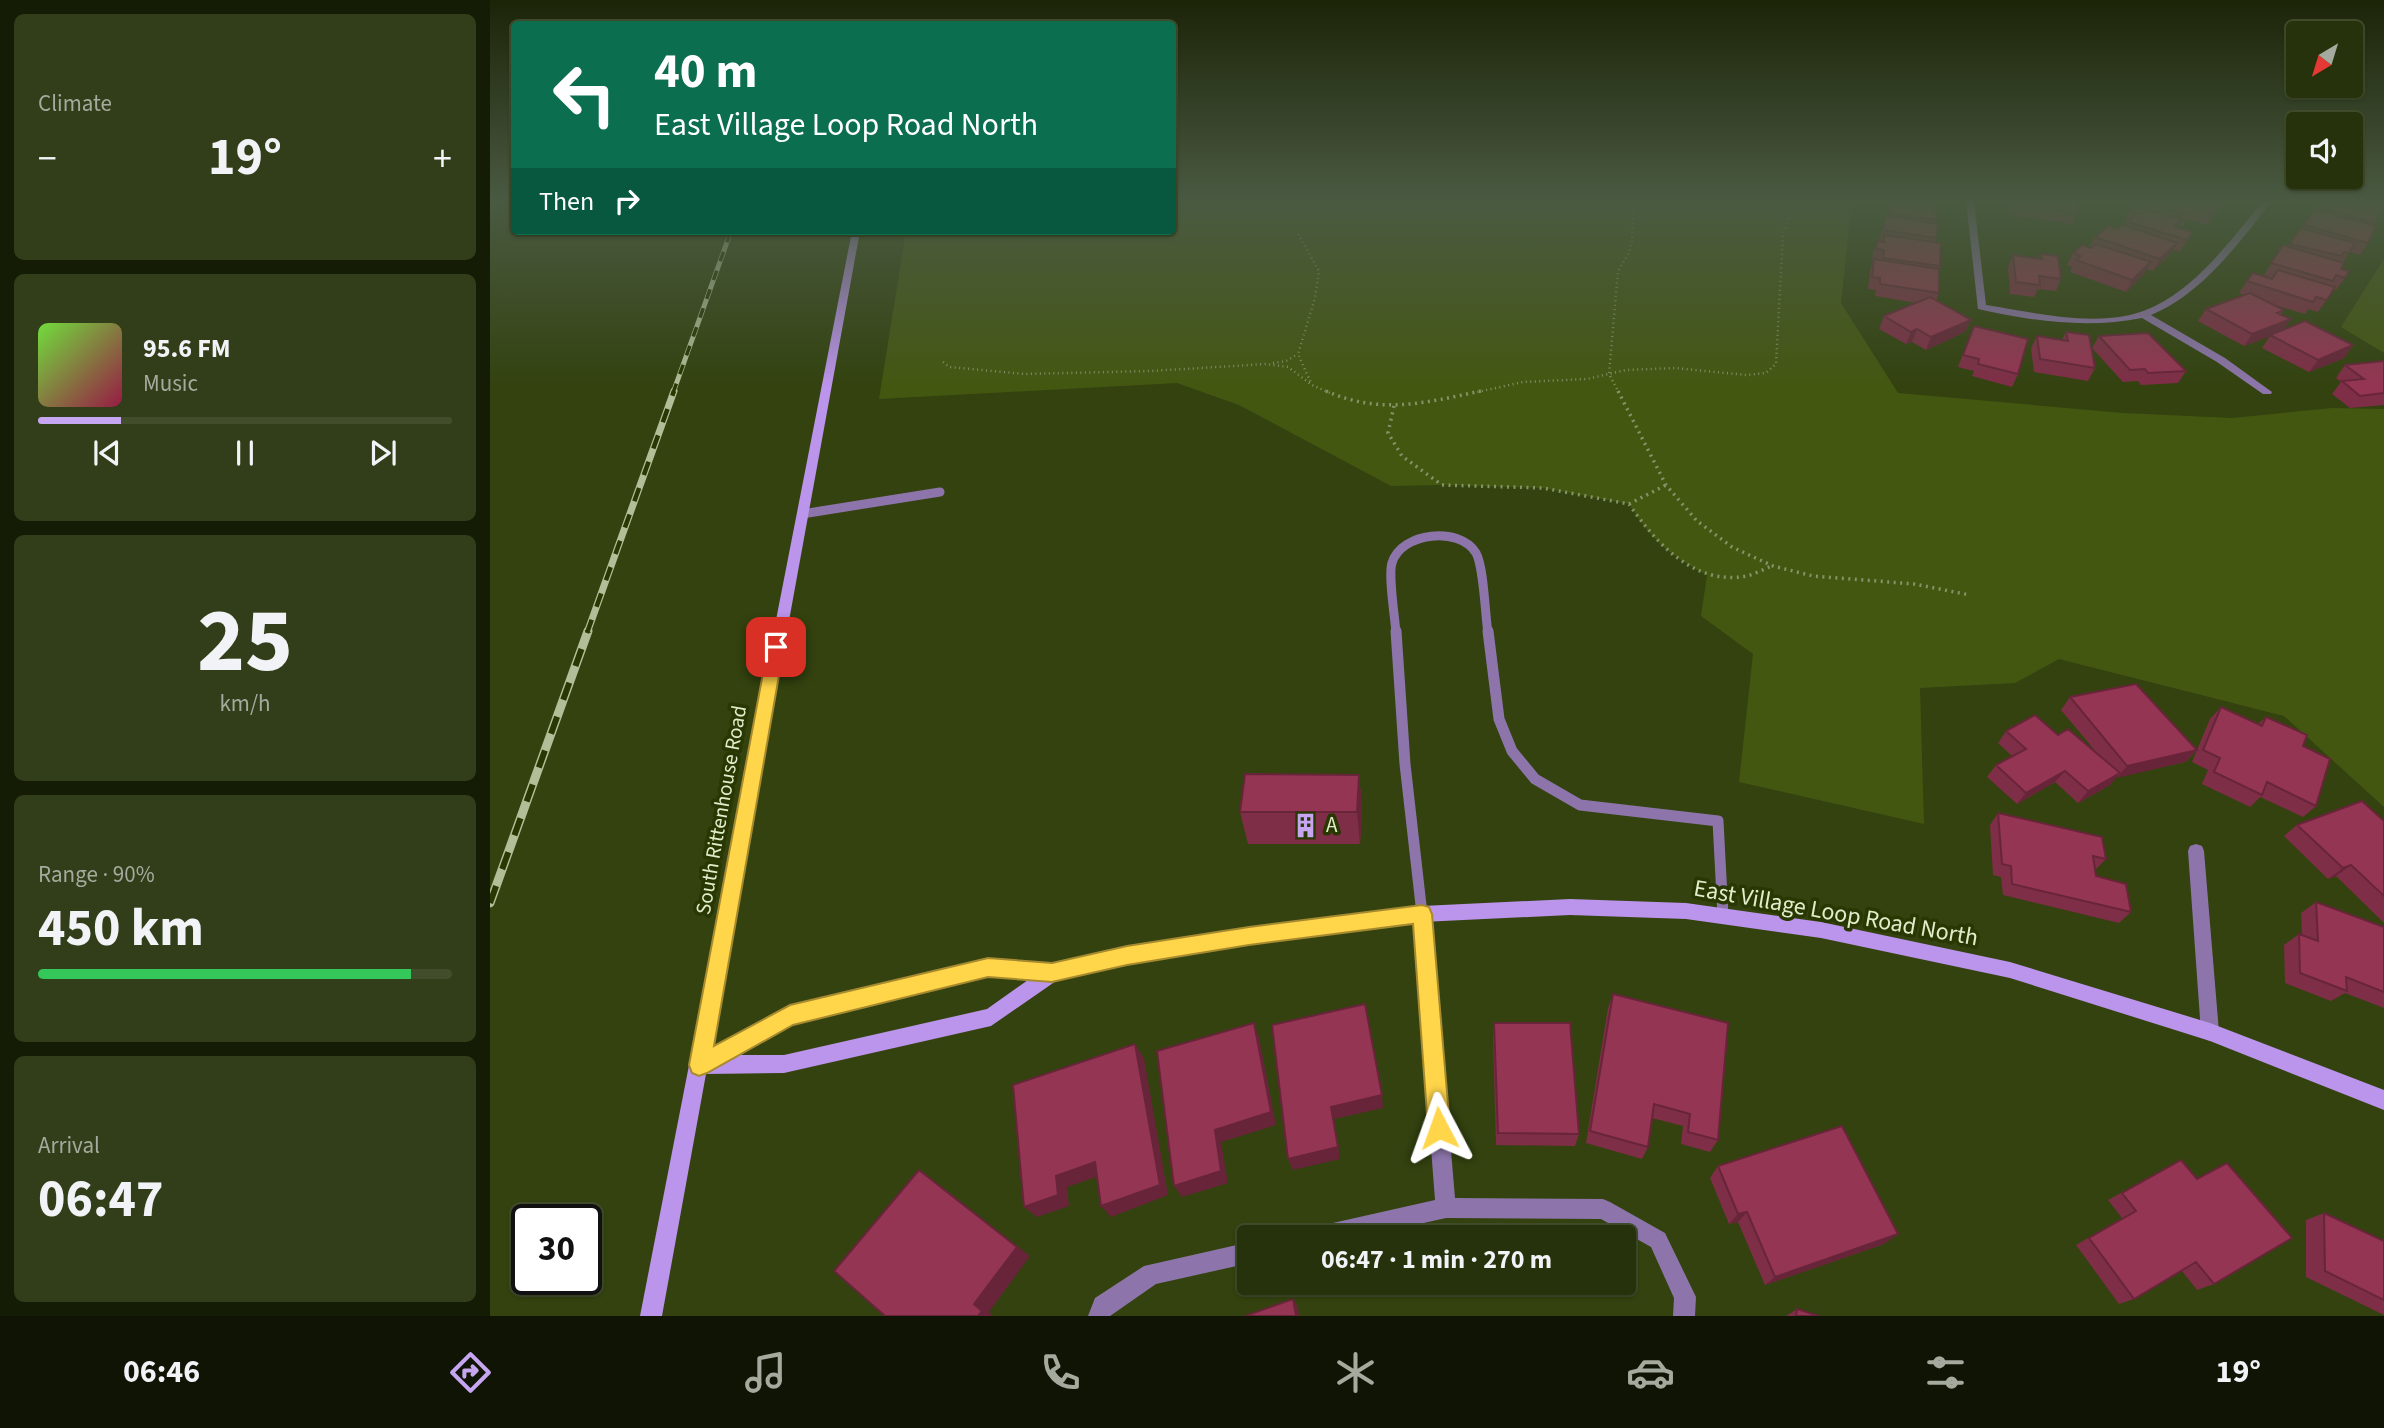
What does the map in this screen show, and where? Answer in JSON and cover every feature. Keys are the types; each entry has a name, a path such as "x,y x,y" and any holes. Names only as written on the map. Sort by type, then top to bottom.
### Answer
{"street":[{"name":"South Rittenhouse Road","path":"651,1316 850,262"},
{"path":"1976,262 1981,307 2057,319 2101,321 2143,314 2171,300 2215,262"},
{"path":"2143,314 2221,360 2267,392"},
{"path":"2196,850 2210,1032"},
{"name":"East Village Loop Road North","path":"699,1065 790,1016 988,968 1052,973 1127,956 1249,936 1422,914 1570,907 1686,911 1821,930 2010,970 2210,1032 2384,1100"},
{"path":"1422,914 1446,1208"},
{"name":"East Village Loop Road North","path":"699,1065 784,1064 991,1017 1052,973"},
{"path":"1369,1225 1446,1208 1603,1209 1658,1240 1685,1297 1684,1316"},
{"path":"1101,1311 1152,1274 1237,1255"}],"lane":[{"path":"802,514 940,492"},
{"path":"1422,914 1405,764 1391,564 1402,547 1412,542 1422,538 1452,537 1469,543 1478,557 1499,719 1512,751 1535,779 1580,805 1718,821 1723,916"}],"path":[{"path":"1312,384 1298,354 1315,298 1319,271 1314,262"},
{"path":"1623,262 1618,271 1609,374 1666,485 1697,521 1732,547 1773,566 1813,576 1913,584 1970,595"},
{"path":"1266,364 1288,367 1312,384 1352,402 1394,406 1438,400 1523,382 1587,379 1626,370 1675,368 1746,375 1766,373 1776,364 1781,262"},
{"path":"943,362 950,367 970,370 1025,374 1151,371 1266,364 1286,361 1298,354"},
{"path":"1394,406 1388,433 1402,456 1442,485 1543,488 1629,504 1666,485"},
{"path":"1629,504 1646,531 1676,559 1707,575 1746,576 1773,566"}],"green space":[{"path":"901,262 1845,262 1841,303 1898,393 2123,413 2232,418 2332,408 2384,409 2384,807 2284,716 2059,659 2015,683 1920,688 1924,824 1739,782 1753,654 1701,616 1707,575 1662,546 1629,504 1543,488 1391,486 1239,405 1177,383 879,399"},
{"path":"2382,262 2384,262 2384,353 2341,327"}],"building":[{"path":"1874,262 1896,262 1939,269 1939,293 1880,284 1880,278 1872,277"},
{"path":"1914,262 1940,262 1940,266"},
{"path":"2014,262 2059,262 2061,279 2039,276 2040,285 2016,282"},
{"path":"2083,262 2151,262 2132,280"},
{"path":"2342,262 2341,269 2349,271 2345,278 2336,275 2333,281 2271,263"},
{"path":"2278,270 2335,287 2327,300 2316,297 2313,302 2247,281 2253,273 2272,279"},
{"path":"2250,293 2284,310 2277,313 2291,319 2252,334 2206,309"},
{"path":"1930,297 1971,320 1931,337 1917,329 1911,332 1884,316"},
{"path":"2305,321 2353,345 2318,360 2270,335"},
{"path":"1974,326 2028,339 2018,374 1978,364 1979,359 1963,355"},
{"path":"2066,332 2089,335 2095,368 2040,359 2037,336 2068,341"},
{"path":"2148,333 2186,371 2148,373 2145,369 2130,370 2099,336"},
{"path":"2384,361 2384,393 2360,396 2342,381 2364,379 2345,365"},
{"path":"2136,684 2197,750 2127,766 2070,697"},
{"path":"2221,707 2262,726 2266,717 2307,735 2303,746 2330,759 2316,806 2267,782 2262,795 2214,772 2220,758 2203,750"},
{"path":"2035,715 2058,735 2068,729 2120,773 2088,791 2065,771 2026,793 1996,765 2026,749 2006,731"},
{"path":"1245,774 1359,775 1357,812 1240,812"},
{"path":"2362,801 2384,821 2384,896 2351,865 2343,868 2297,825"},
{"path":"1998,813 2102,837 2106,859 2093,856 2096,876 2126,884 2131,912 2012,884 2011,866 2002,864"},
{"path":"2316,902 2384,927 2384,992 2346,977 2347,991 2300,973 2299,934 2318,941"},
{"path":"1613,994 1728,1023 1718,1140 1688,1132 1690,1114 1654,1104 1648,1147 1590,1131"},
{"path":"1365,1004 1382,1095 1331,1107 1338,1147 1288,1159 1272,1025"},
{"path":"1254,1023 1271,1112 1215,1130 1221,1171 1174,1186 1157,1051"},
{"path":"1494,1023 1570,1023 1579,1134 1498,1133"},
{"path":"1135,1044 1160,1185 1101,1206 1095,1162 1056,1176 1058,1195 1024,1207 1013,1085"},
{"path":"1842,1126 1898,1234 1775,1277 1747,1212 1738,1214 1718,1166"},
{"path":"2181,1160 2197,1179 2227,1163 2292,1238 2214,1284 2196,1262 2134,1299 2089,1238 2136,1211 2122,1193"},
{"path":"919,1170 1017,1247 974,1304 982,1311 978,1316 885,1316 834,1271"},
{"path":"2324,1213 2384,1241 2384,1300 2325,1271"},
{"path":"1293,1299 1296,1316 1245,1316"},
{"path":"1797,1309 1819,1316 1796,1316"}],"railway":[{"path":"673,393 720,262"},
{"path":"587,633 674,391"},
{"path":"490,903 588,631"}],"place":[{"name":"A","path":"1306,825"}],"route":[{"path":"776,647 699,1065 790,1016 988,968 1052,973 1127,956 1249,936 1422,914 1439,1128"}]}
